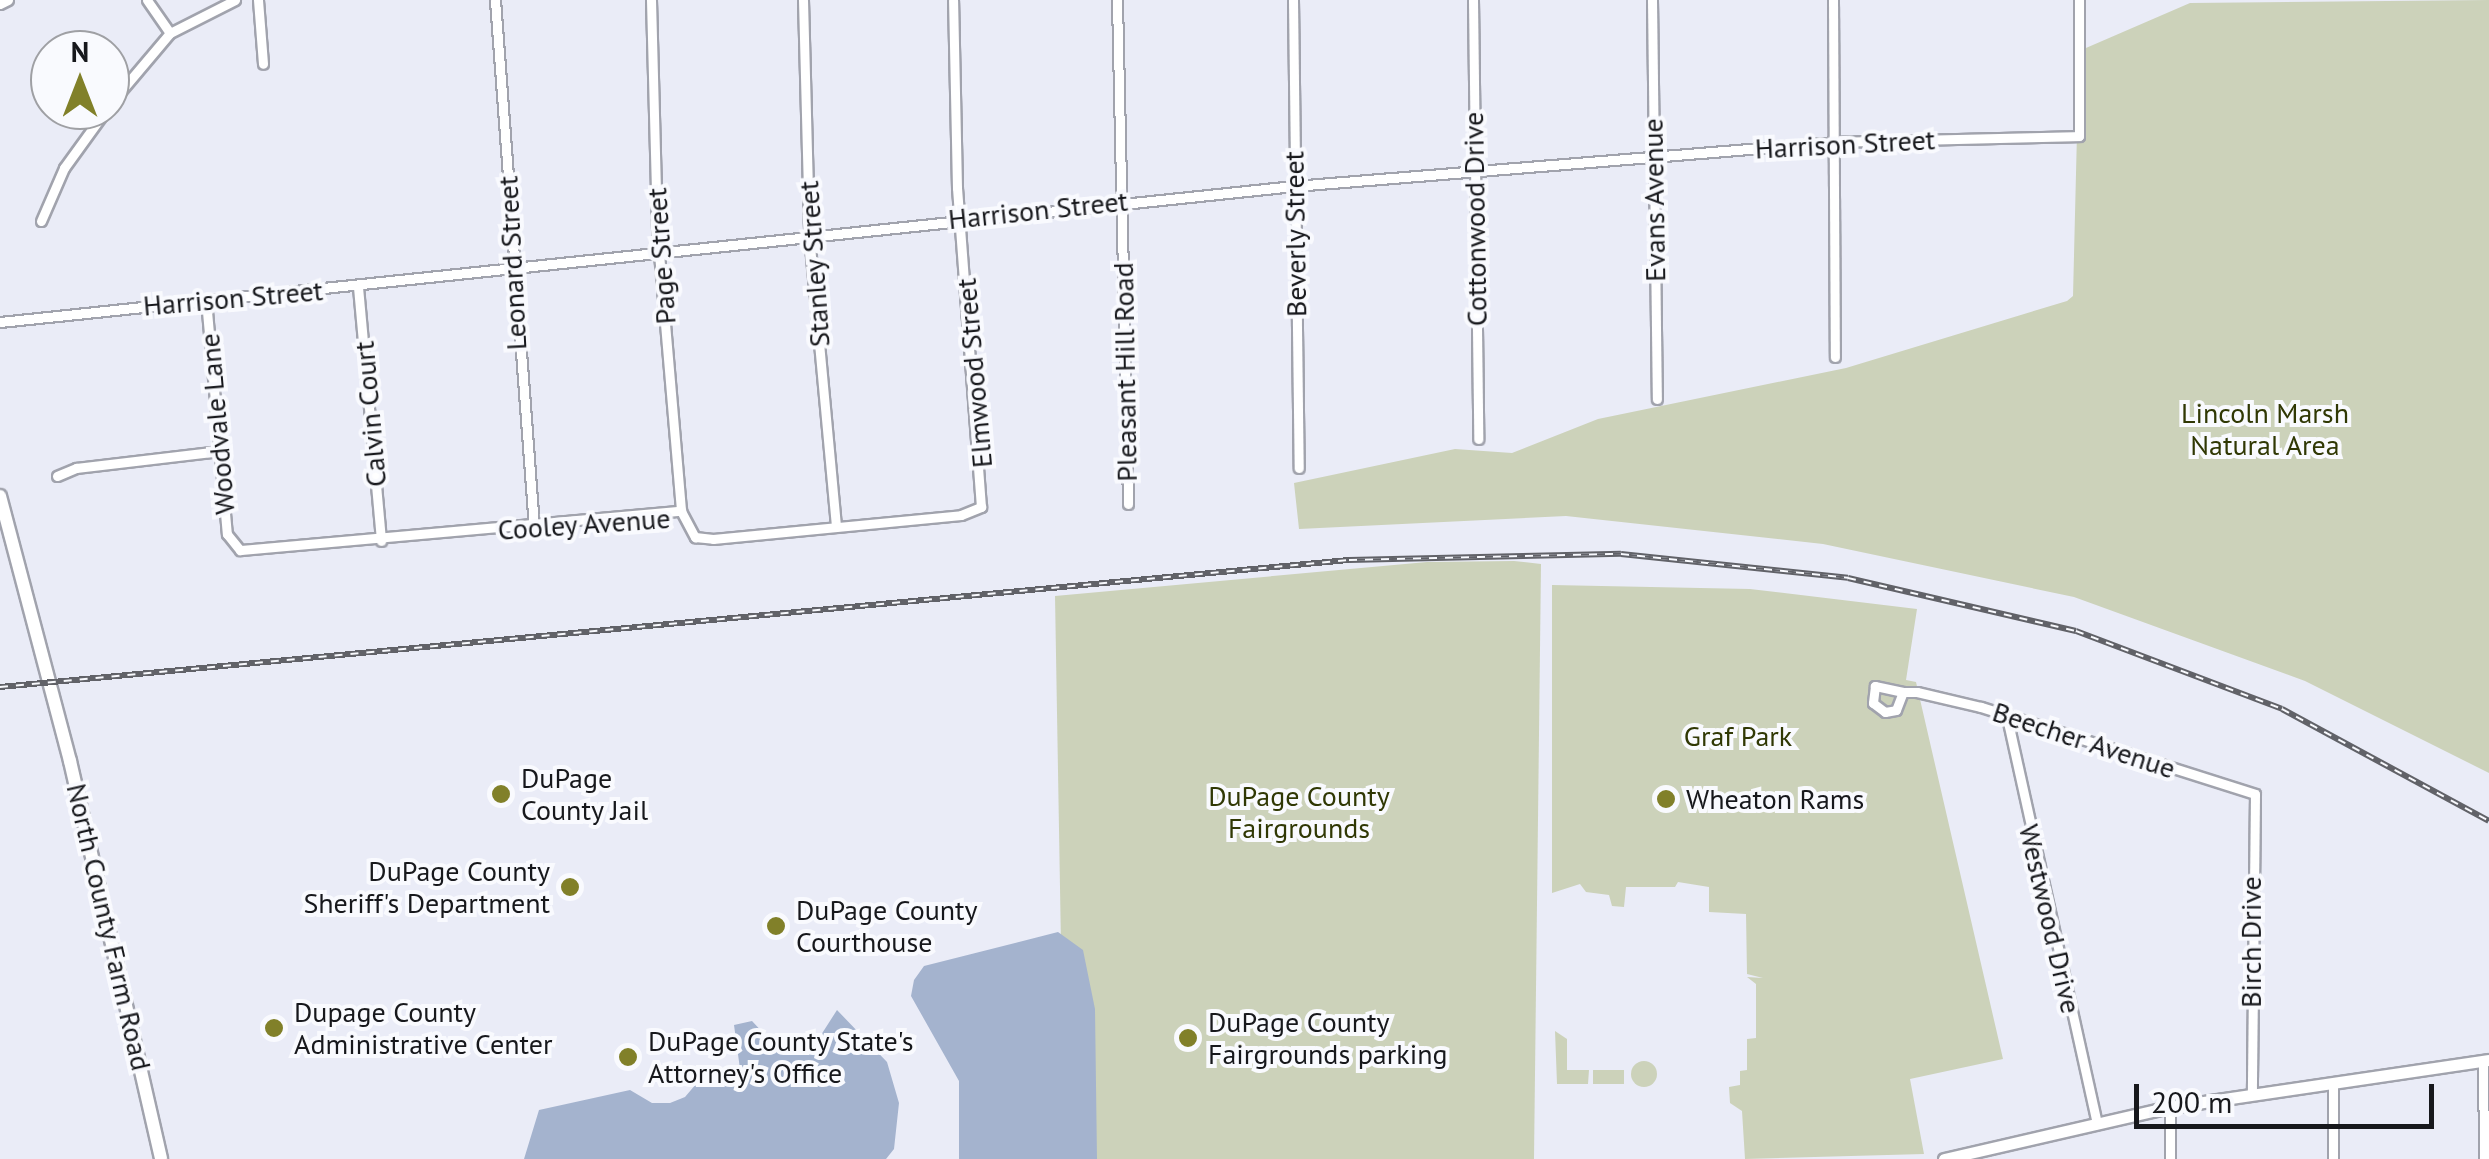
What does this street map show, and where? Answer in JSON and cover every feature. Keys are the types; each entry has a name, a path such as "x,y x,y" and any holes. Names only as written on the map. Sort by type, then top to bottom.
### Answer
{"main road":[{"name":"North County Farm Road","path":"0,496 54,695 162,1159"}],"street":[{"path":"0,4 8,0"},
{"path":"146,0 170,33"},
{"path":"130,81 170,33 235,0"},
{"path":"258,0 263,64"},
{"name":"Leonard Street","path":"494,0 510,267 534,527"},
{"name":"Page Street","path":"651,0 658,248 681,512"},
{"name":"Stanley Street","path":"802,0 809,234 836,527"},
{"name":"Elmwood Street","path":"953,0 960,218 981,507"},
{"name":"Pleasant Hill Road","path":"1117,0 1128,504"},
{"name":"Beverly Street","path":"1293,0 1298,468"},
{"name":"Cottonwood Drive","path":"1473,0 1478,439"},
{"name":"Evans Avenue","path":"1652,0 1657,399"},
{"path":"1832,0 1835,357"},
{"name":"Harrison Street","path":"0,322 358,287 658,248 1294,186 1834,142 2079,136 2078,0"},
{"path":"40,221 64,168 91,130"},
{"name":"Calvin Court","path":"358,287 381,541"},
{"name":"Woodvale Lane","path":"206,300 233,546"},
{"path":"57,476 76,468 220,450"},
{"name":"Cooley Avenue","path":"233,546 246,551 381,541 681,512 696,538 961,516 981,507"},
{"name":"Beecher Avenue","path":"1903,692 2006,713 2250,794"},
{"name":"Westwood Drive","path":"2006,713 2098,1124"},
{"name":"Birch Drive","path":"2250,794 2255,794 2252,1095"},
{"path":"1944,1159 2170,1107 2486,1060 2484,1159"},
{"path":"2332,1083 2333,1159"},
{"path":"2170,1107 2170,1159"},
{"path":"2010,1143 2010,1159"}],"green space":[{"name":"Lincoln Marsh Natural Area","path":"2489,0 2489,773 2305,681 2074,597 1823,544 1566,516 1299,529 1294,483 1455,449 1512,453 1598,419 1846,368 2067,301 2073,296 2079,51 2190,3"},
{"name":"DuPage County Fairgrounds","path":"1427,562 1541,564 1534,1159 1074,1159 1061,946 1055,596"},
{"name":"Graf Park","path":"1552,585 1750,589 1917,609 1906,680 1916,682 2003,1059 1910,1079 1924,1154 1745,1159 1742,1111 1730,1103 1729,1087 1740,1085 1740,1071 1747,1070 1747,1039 1756,1038 1756,984 1747,977 1763,978 1747,974 1746,914 1709,912 1709,887 1678,882 1675,887 1626,887 1624,907 1612,906 1609,895 1586,892 1580,884 1552,893"},
{"path":"1555,1031 1567,1039 1567,1070 1589,1070 1588,1084 1557,1084"},
{"path":"1644,1061 1653,1065 1657,1074 1653,1083 1644,1087 1635,1083 1631,1074 1635,1065"},
{"path":"1593,1070 1624,1070 1624,1084 1593,1084"}],"water":[{"path":"1058,932 1083,950 1095,1009 1097,1159 959,1159 959,1081 911,996 914,980 924,966"},
{"path":"837,1010 887,1062 899,1103 894,1149 886,1159 524,1159 539,1110 630,1090 652,1103 670,1103 685,1097 702,1077 740,1069 734,1025 752,1021 768,1038 797,1044 821,1035"}],"railway":[{"path":"0,687 1349,560 1621,554 1848,578 2076,631 2282,709 2489,821"}],"place":[{"name":"DuPage County Jail","path":"501,794"},
{"name":"Wheaton Rams","path":"1666,799"},
{"name":"DuPage County Sheriff's Department","path":"570,887"},
{"name":"DuPage County Courthouse","path":"776,926"},
{"name":"Dupage County Administrative Center","path":"274,1028"},
{"name":"DuPage County Fairgrounds parking","path":"1188,1038"},
{"name":"DuPage County State's Attorney's Office","path":"628,1057"}]}
